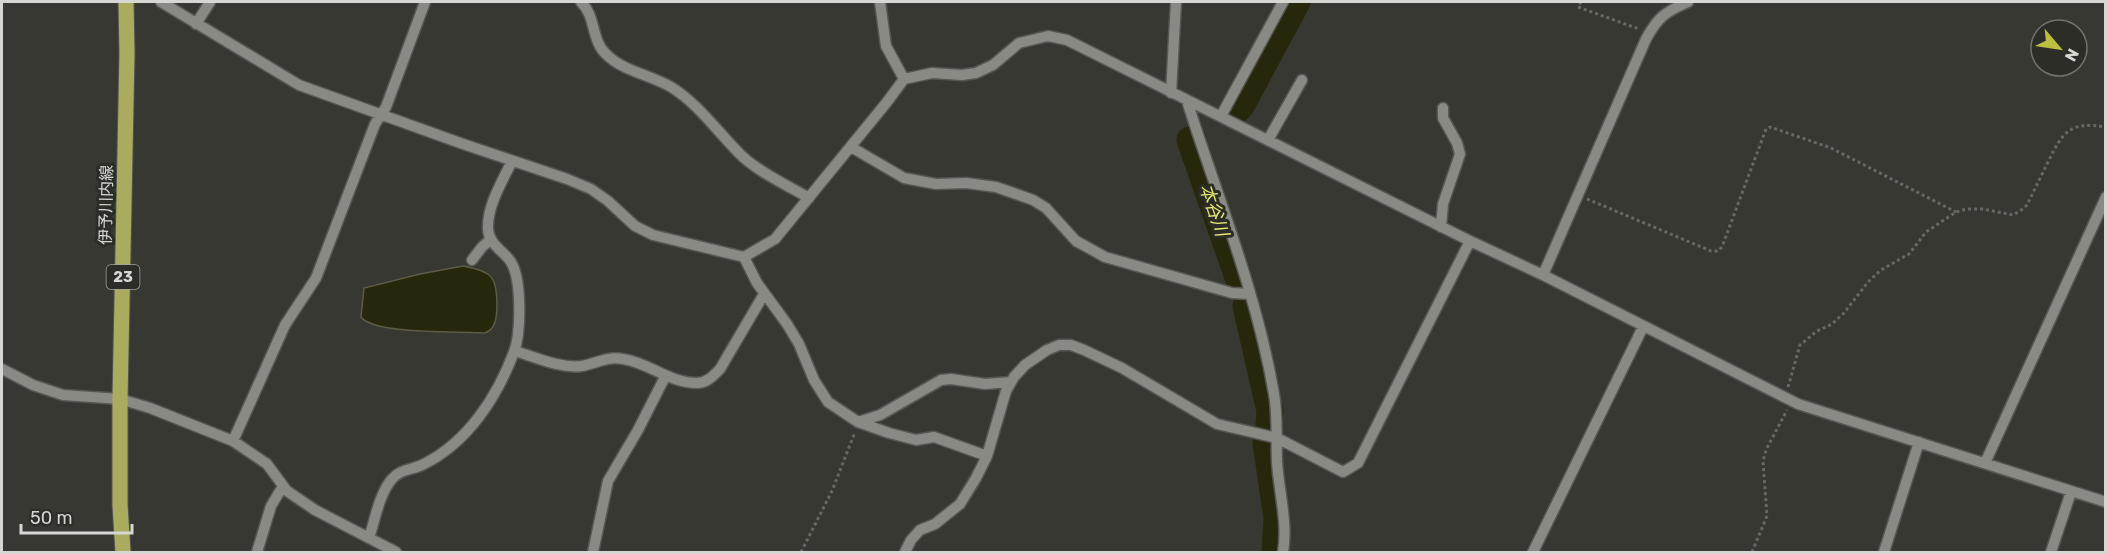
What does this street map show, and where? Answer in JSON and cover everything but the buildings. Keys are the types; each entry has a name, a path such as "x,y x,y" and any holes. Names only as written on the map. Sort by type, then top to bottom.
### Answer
{"main road":[{"name":"伊予川内線","path":"123,552 120,505 120,399 126,2"}],"street":[{"path":"161,2 299,85 591,189 635,226 653,235 744,257 775,239 904,79 932,73 976,74 993,65 1019,44 1048,36 1067,40 1788,399 2106,502"},
{"path":"196,24 210,2"},
{"path":"233,441 285,325 316,278 375,124 386,107 425,2"},
{"path":"581,2 592,20 598,45 607,56 670,87 685,98 753,165 809,198"},
{"path":"880,2 886,46 904,79"},
{"path":"1171,93 1176,2"},
{"path":"1221,116 1283,2"},
{"path":"1543,275 1654,23 1664,13 1688,2"},
{"path":"1268,140 1302,80"},
{"path":"1187,101 1250,294 1274,393 1277,462 1285,529 1283,552"},
{"path":"1441,226 1443,204 1460,154 1457,143 1443,118 1443,108"},
{"path":"851,147 904,178 936,184 966,183 996,187 1033,200 1046,208 1076,241 1105,257 1232,293 1250,294"},
{"path":"369,538 384,490 391,480 399,472 424,465 464,435 486,408 515,351 519,298 516,274 511,263 490,240 488,228 490,214 512,161"},
{"path":"1984,463 2106,197"},
{"path":"472,260 490,240"},
{"path":"905,552 911,540 920,530 935,524 960,504 987,456 1006,391 1011,382 1025,366 1047,350 1059,345 1071,345 1122,368 1218,424 1277,438 1343,472 1358,463 1470,241"},
{"path":"744,257 764,294 799,344 820,392 842,412 858,422 904,438 916,440 934,437 987,456"},
{"path":"515,351 568,365 583,366 601,359 621,358 643,364 665,377 700,384 711,379 720,369 764,294"},
{"path":"1533,552 1643,327"},
{"path":"2,369 33,385 63,395 120,399 150,408 233,441 267,464 284,486 315,510 396,552"},
{"path":"593,552 608,481 665,377"},
{"path":"858,422 880,415 941,380 951,379 985,384 1011,382"},
{"path":"1884,552 1919,442"},
{"path":"257,552 271,506 284,486"},
{"path":"2051,552 2071,492"}],"path":[{"path":"1581,2 1578,7 1649,33"},
{"path":"1752,552 1767,516 1763,461 1788,399 1800,345 1817,331 1832,324 1881,270 1909,254 1926,232 1956,212 1983,209 2013,214 2020,212 2027,205 2061,137 2080,126 2106,127"},
{"path":"1577,195 1711,251 1718,251 1722,247 1763,136 1766,129 1770,127 1831,148 1956,212"},
{"path":"801,552 832,491 858,422"}],"shaded area":[{"path":"463,266 486,273 495,285 496,317 488,332 438,332 383,327 369,323 361,317 364,288"}],"waterway":[{"name":"本谷川","path":"1234,113 1241,106 1297,2"},
{"name":"本谷川","path":"1193,139 1190,140 1240,283"},
{"name":"本谷川","path":"1246,306 1270,411 1269,424"},
{"name":"本谷川","path":"1266,443 1277,518 1275,552"}]}
